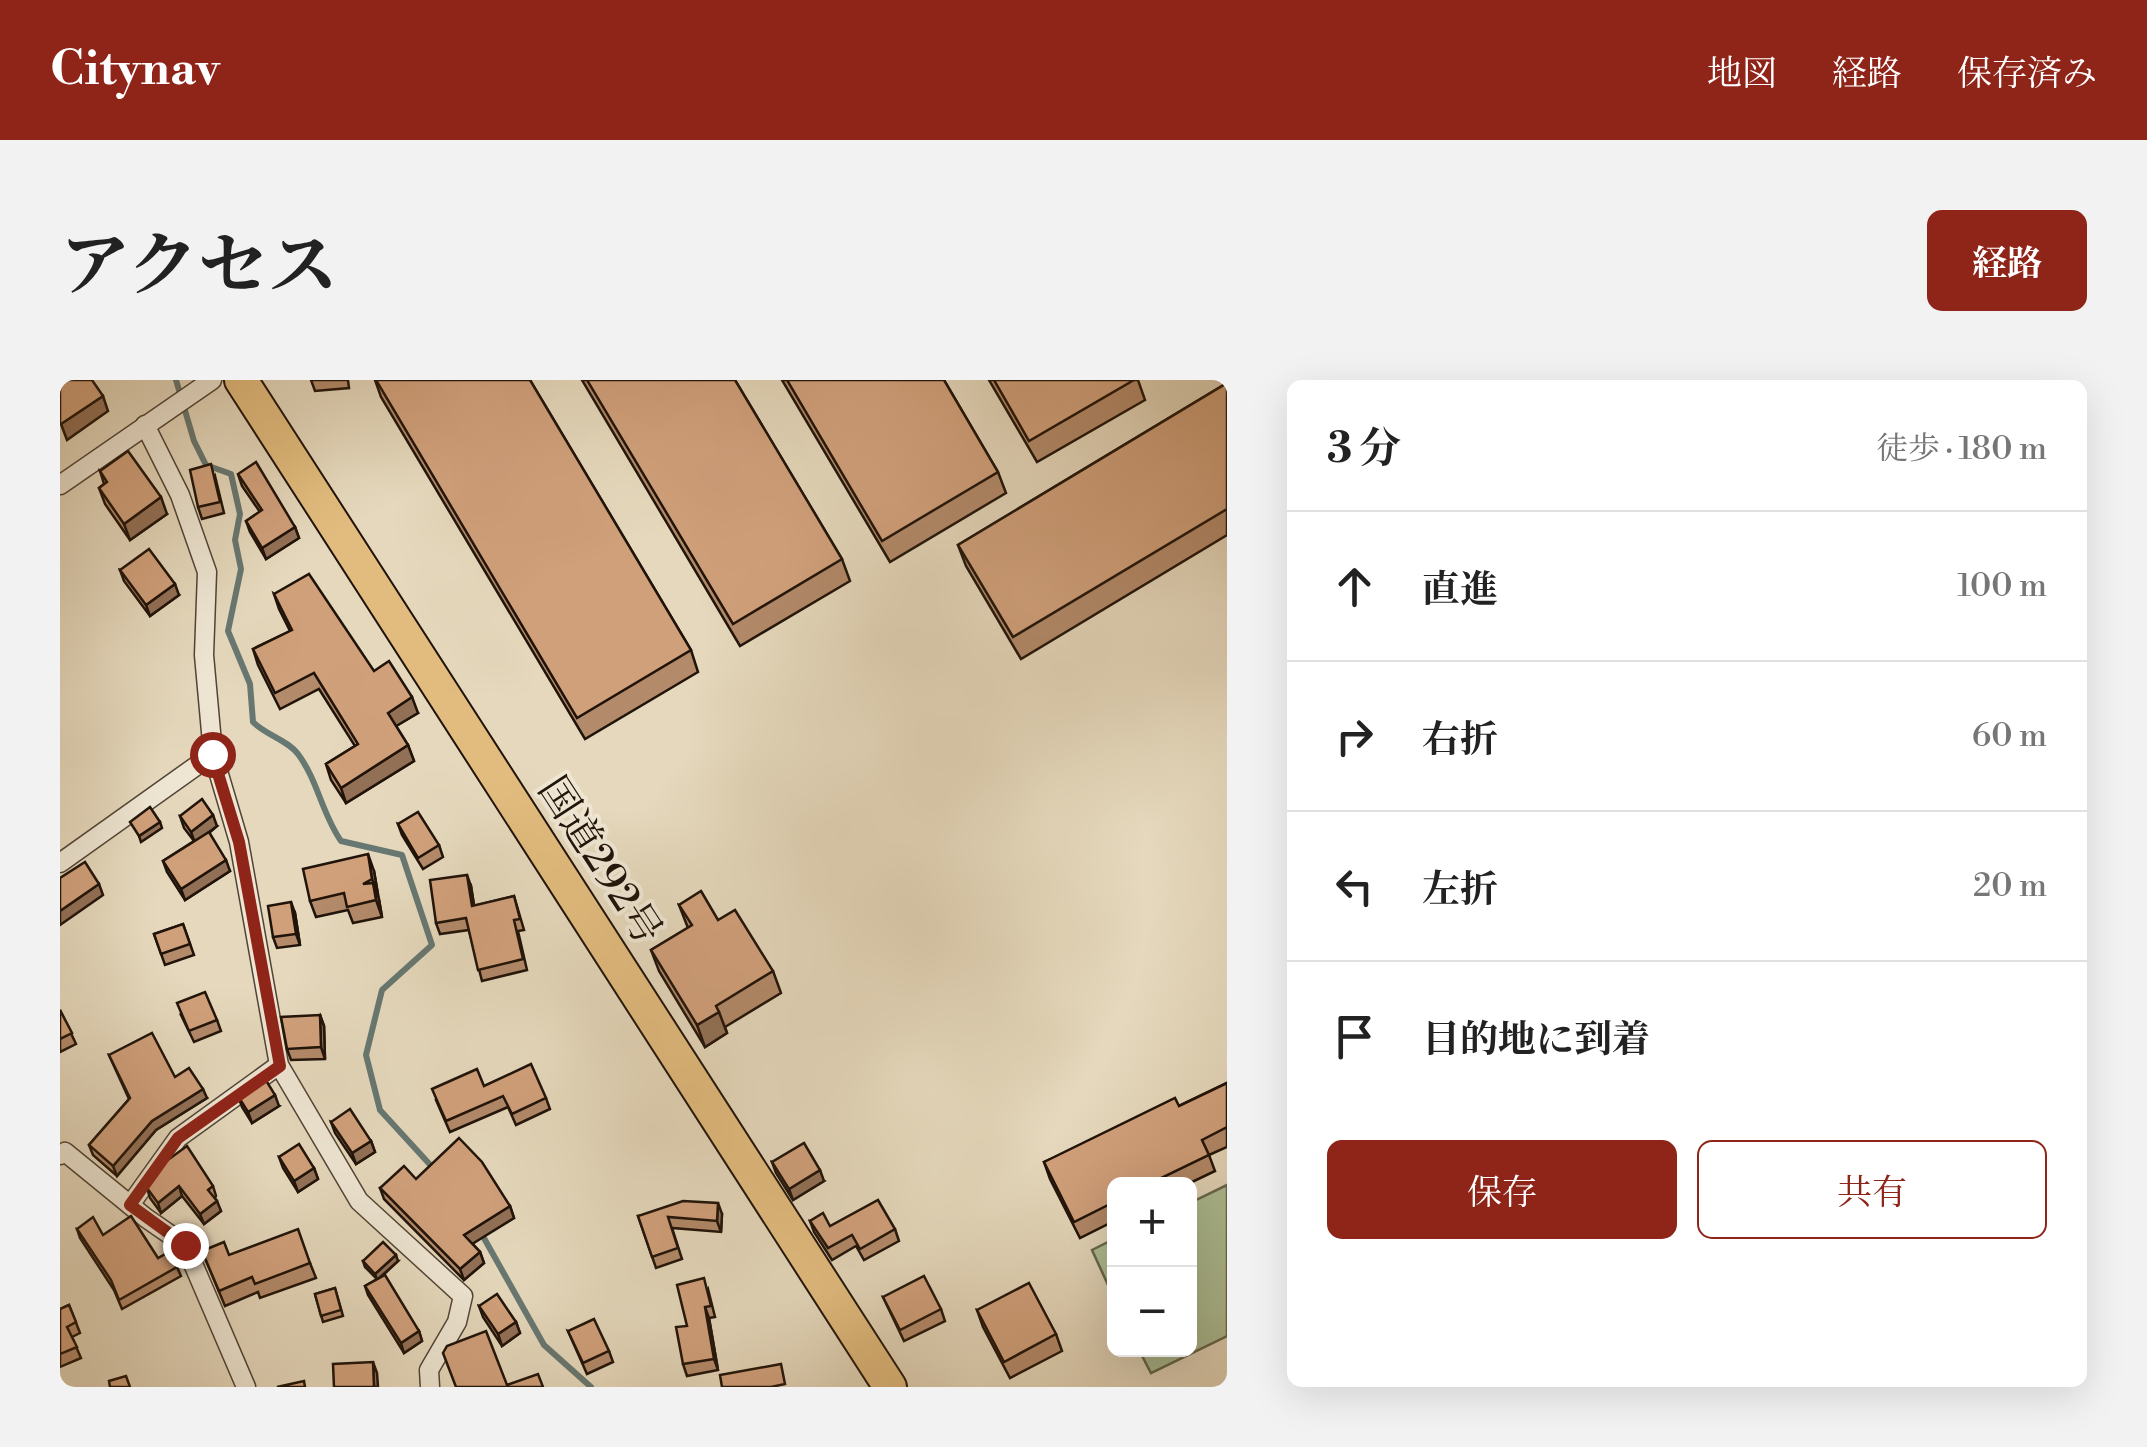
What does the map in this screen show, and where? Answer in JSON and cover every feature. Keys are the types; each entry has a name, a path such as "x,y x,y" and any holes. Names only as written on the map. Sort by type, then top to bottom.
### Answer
{"highway":[{"name":"国道292号","path":"241,380 890,1387"}],"street":[{"path":"60,486 212,380"},
{"path":"145,425 180,495 207,572 204,656 212,754 239,842 280,1066 359,1201 464,1296 457,1322 429,1370 430,1387"},
{"path":"60,862 212,754"},
{"path":"130,1205 178,1138 280,1066"},
{"path":"60,1154 65,1152 185,1245 246,1387"}],"green space":[{"path":"1227,1185 1227,1336 1197,1351 1197,1267 1197,1200"},
{"path":"1107,1242 1107,1283 1092,1250"},
{"path":"1143,1357 1184,1357 1151,1373"}],"building":[{"path":"60,380 92,380 103,396 61,424"},
{"path":"376,380 530,380 691,650 577,718"},
{"path":"587,380 735,380 842,559 733,624"},
{"path":"787,380 944,380 998,472 882,541"},
{"path":"994,380 1134,380 1029,441"},
{"path":"1227,383 1227,509 1013,637 958,545"},
{"path":"128,451 161,497 124,524 99,488 107,482 100,471"},
{"path":"256,462 295,527 262,548 246,521 262,510 238,474"},
{"path":"211,464 220,502 198,507 190,470"},
{"path":"149,549 175,584 146,605 120,570"},
{"path":"309,574 374,671 389,661 412,697 388,713 408,745 341,788 326,764 358,744 314,673 275,693 253,649 292,630 274,594"},
{"path":"202,799 213,815 191,832 180,816"},
{"path":"150,807 160,822 139,836 130,822"},
{"path":"418,812 439,845 418,858 398,824"},
{"path":"209,832 226,860 181,889 163,861"},
{"path":"368,854 372,879 363,884 373,883 376,900 347,907 344,893 310,901 303,869"},
{"path":"85,862 99,884 60,911 60,878"},
{"path":"467,875 472,906 514,896 520,919 514,920 523,959 478,970 466,918 436,923 430,880"},
{"path":"701,891 718,920 735,910 773,971 716,1006 719,1012 697,1025 651,950 692,925 679,905"},
{"path":"291,902 296,934 273,937 268,906"},
{"path":"183,924 190,944 161,954 154,934"},
{"path":"205,992 217,1020 189,1031 177,1003"},
{"path":"60,1010 72,1033 60,1039"},
{"path":"320,1015 321,1047 287,1049 281,1017"},
{"path":"152,1033 175,1077 189,1068 203,1089 152,1121 113,1166 89,1145 130,1098 109,1055"},
{"path":"531,1064 546,1098 512,1114 503,1096 446,1121 432,1089 477,1069 484,1086"},
{"path":"264,1077 275,1095 248,1112 238,1096"},
{"path":"1227,1083 1227,1127 1202,1140 1209,1155 1163,1177 1107,1177 1107,1206 1074,1222 1044,1162 1175,1098 1179,1106"},
{"path":"350,1109 371,1141 352,1153 331,1122"},
{"path":"459,1138 482,1162 510,1206 464,1235 480,1252 460,1269 380,1188 404,1166 416,1179"},
{"path":"804,1143 820,1170 789,1189 772,1162"},
{"path":"299,1144 314,1168 294,1181 279,1157"},
{"path":"187,1146 213,1186 208,1190 217,1201 200,1214 179,1186 158,1203 147,1188 165,1162"},
{"path":"878,1200 895,1229 860,1249 852,1235 828,1248 810,1221 823,1213 830,1226"},
{"path":"683,1201 718,1203 717,1221 668,1217 678,1248 652,1257 638,1216"},
{"path":"131,1216 158,1258 169,1252 177,1267 119,1300 111,1280 77,1229 93,1217 103,1235"},
{"path":"298,1229 310,1263 255,1284 252,1277 219,1291 202,1251 224,1242 229,1255"},
{"path":"383,1242 396,1255 375,1274 363,1261"},
{"path":"385,1275 419,1331 401,1343 365,1286"},
{"path":"924,1276 941,1309 900,1330 883,1297"},
{"path":"704,1278 711,1306 705,1307 714,1359 683,1364 676,1327 687,1326 677,1285"},
{"path":"1029,1283 1056,1334 1004,1362 977,1310"},
{"path":"335,1288 341,1310 321,1316 315,1294"},
{"path":"497,1294 516,1322 498,1334 479,1306"},
{"path":"69,1305 76,1322 67,1327 77,1347 60,1354 60,1309"},
{"path":"594,1319 609,1351 583,1363 568,1331"},
{"path":"486,1331 507,1385 538,1374 543,1387 456,1387 443,1353 447,1346"},
{"path":"373,1362 374,1387 334,1387 333,1364"},
{"path":"781,1364 785,1384 722,1387 720,1375"},
{"path":"126,1376 130,1387 110,1387 109,1381"},
{"path":"304,1381 305,1387 277,1387"}],"waterway":[{"path":"176,380 194,441 206,465 231,474 240,514 235,540 241,569 228,631 250,684 253,722 298,754 341,841 402,855 432,945 382,990 366,1055 380,1110 434,1169"},
{"path":"480,1231 544,1345 591,1387"}],"route":[{"path":"185,1245 130,1205 178,1138 280,1066 239,842 212,754"}]}
